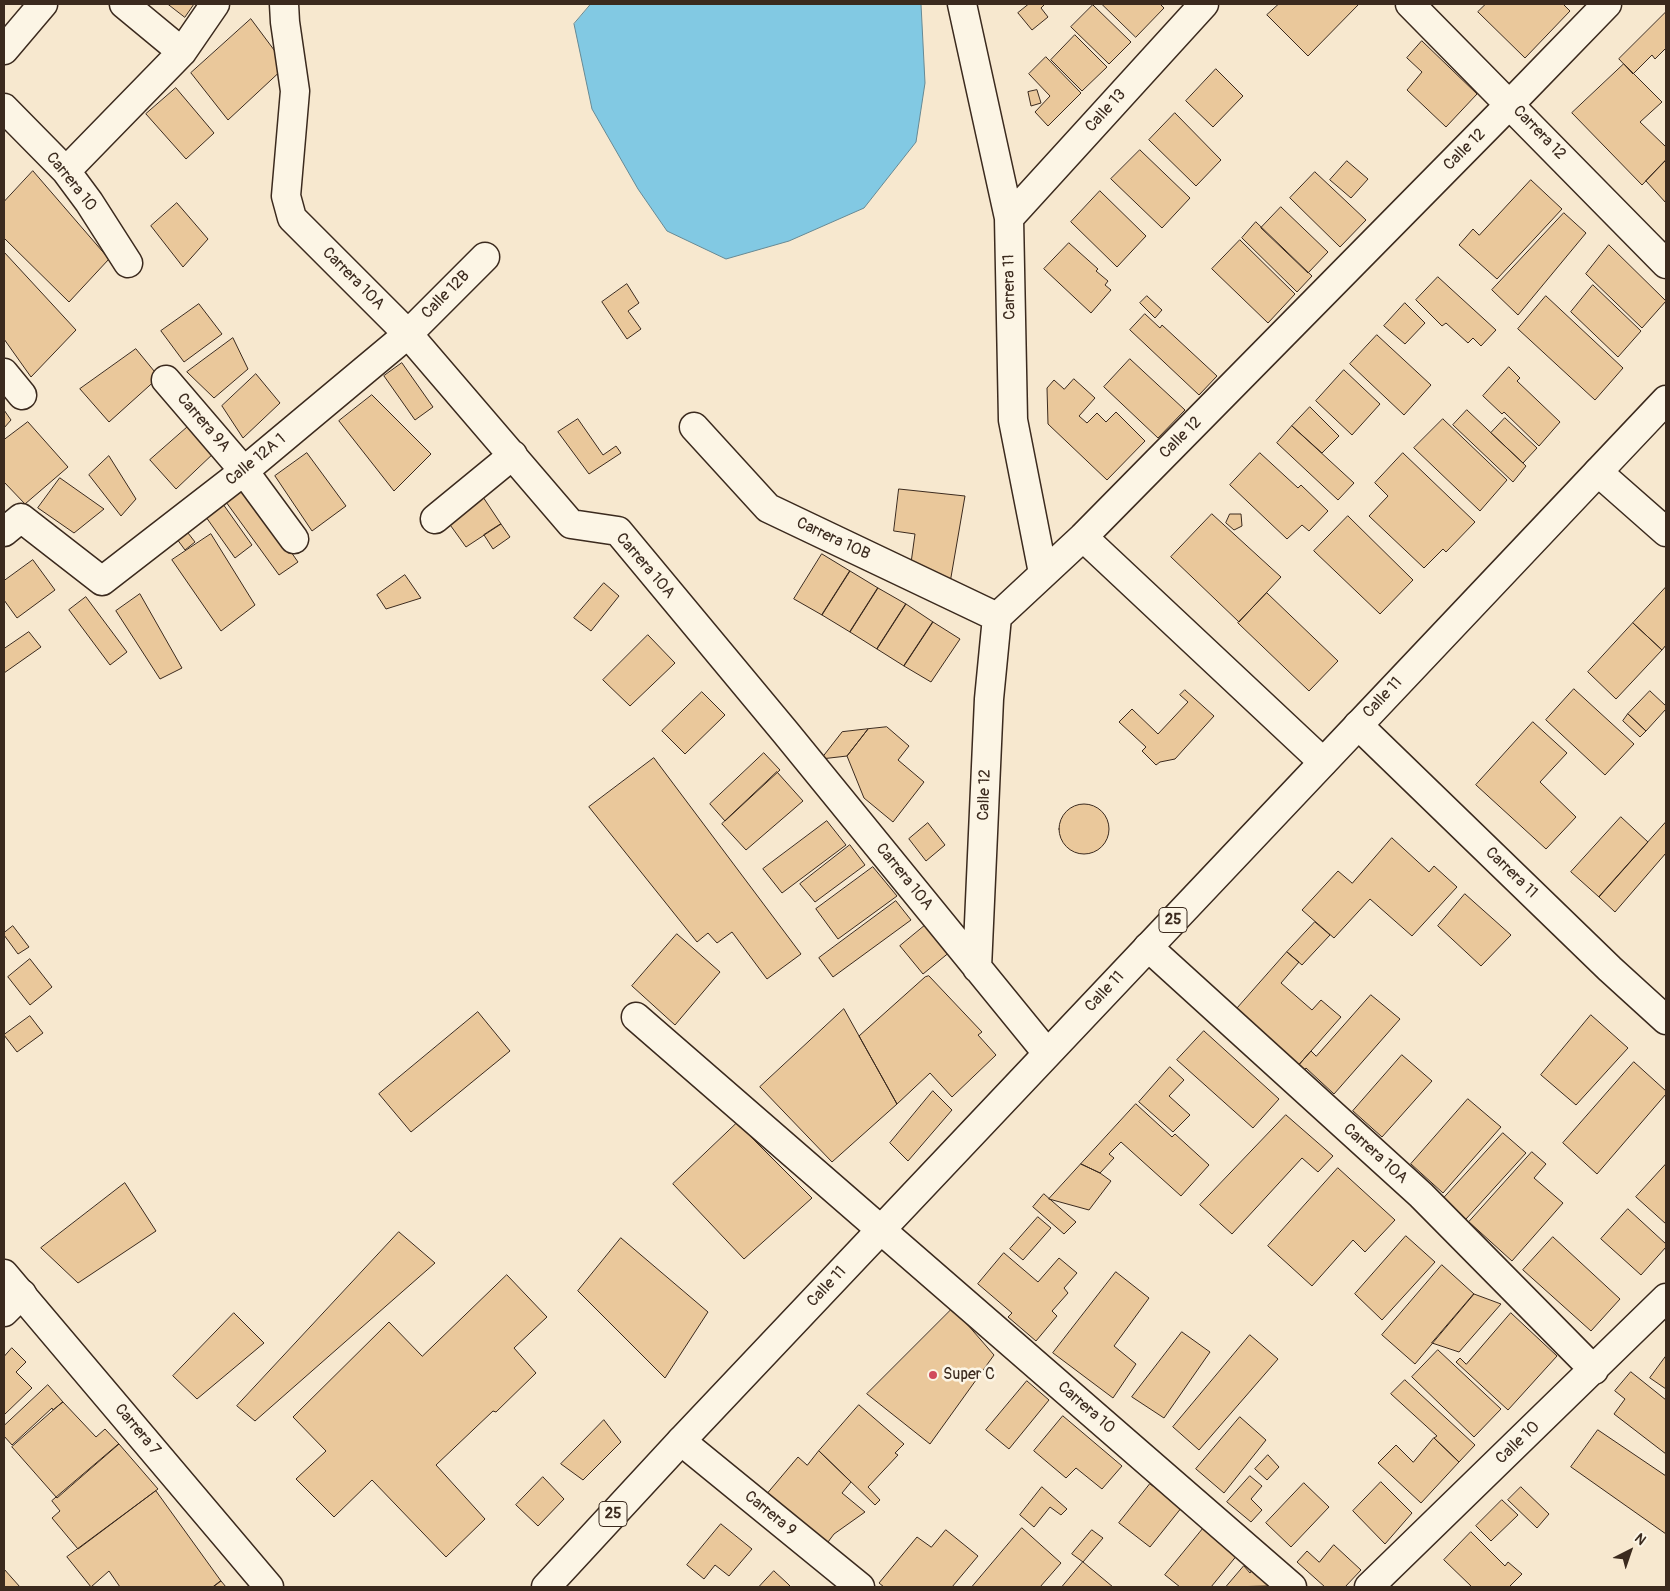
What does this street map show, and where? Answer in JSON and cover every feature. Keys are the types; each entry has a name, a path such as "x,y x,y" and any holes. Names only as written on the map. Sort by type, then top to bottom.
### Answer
{"street":[{"path":"4,50 43,4"},
{"path":"124,4 182,52"},
{"path":"66,171 182,52 215,4"},
{"name":"Carrera 10A","path":"284,4 295,92 286,196 292,218 408,334 571,524 618,531 786,733 1047,1054"},
{"name":"Carrera 11","path":"962,4 1009,218 1013,420 1043,573"},
{"name":"Calle 13","path":"1009,218 1204,4"},
{"name":"Carrera 12","path":"1410,4 1666,264"},
{"name":"Calle 12","path":"977,968 989,699 997,617 1083,536 1607,4"},
{"name":"Carrera 10","path":"4,108 66,171 89,202 128,263"},
{"name":"Calle 12B","path":"408,334 484,257"},
{"name":"Calle 12A 1","path":"13,525 102,581 244,471 408,334"},
{"path":"4,373 22,395"},
{"name":"Carrera 9A","path":"166,380 244,471 294,539"},
{"name":"Calle 11","path":"546,1587 681,1441 1666,400"},
{"name":"Carrera 10B","path":"694,427 768,508 997,617"},
{"path":"435,519 512,455"},
{"path":"1598,472 1666,532"},
{"path":"1083,536 1323,762"},
{"name":"Carrera 11","path":"1358,725 1610,969 1666,1020"},
{"name":"Carrera 10A","path":"1148,947 1421,1196 1594,1370"},
{"name":"Carrera 10","path":"636,1017 1292,1587"},
{"name":"Carrera 7","path":"4,1274 13,1303 269,1587"},
{"name":"Calle 10","path":"1369,1587 1666,1298"},
{"name":"Carrera 9","path":"681,1441 860,1587"}],"water":[{"path":"591,4 921,4 925,83 916,142 864,208 789,241 726,259 667,231 638,189 592,109 574,24"}],"building":[{"path":"168,4 194,4 185,17"},
{"path":"1029,4 1045,4 1041,8 1048,17 1032,30 1018,13"},
{"path":"1102,4 1160,4 1164,8 1136,37"},
{"path":"1279,4 1359,4 1308,56 1267,15"},
{"path":"1486,4 1563,4 1570,11 1525,58 1478,12"},
{"path":"1093,5 1131,42 1109,64 1071,27"},
{"path":"1666,12 1666,48 1655,59 1652,55 1633,74 1619,59"},
{"path":"251,19 286,66 228,120 191,73"},
{"path":"1075,35 1107,67 1082,91 1051,60"},
{"path":"1422,41 1477,94 1446,127 1407,90 1422,72 1407,58"},
{"path":"1046,57 1081,93 1048,126 1035,112 1050,96 1029,74"},
{"path":"1624,64 1662,102 1640,122 1666,147 1666,160 1642,185 1572,113"},
{"path":"1216,69 1243,96 1213,127 1186,101"},
{"path":"176,88 214,133 186,159 146,114"},
{"path":"1037,90 1041,103 1031,106 1028,92"},
{"path":"1175,113 1221,160 1196,186 1149,140"},
{"path":"1140,150 1190,198 1162,228 1111,179"},
{"path":"1666,160 1666,203 1646,181"},
{"path":"1347,161 1368,179 1351,198 1330,180"},
{"path":"33,171 109,259 69,302 4,238 4,202"},
{"path":"1315,172 1366,220 1340,247 1290,198"},
{"path":"1531,180 1562,209 1497,279 1459,245 1473,229 1479,235"},
{"path":"1100,191 1146,236 1117,267 1071,222"},
{"path":"177,203 208,239 183,267 151,226"},
{"path":"1281,207 1328,252 1308,273 1261,228"},
{"path":"1564,213 1586,233 1518,315 1492,290"},
{"path":"1256,222 1312,276 1297,292 1242,238"},
{"path":"1240,240 1295,294 1268,323 1212,269"},
{"path":"1069,243 1098,269 1096,271 1108,281 1105,285 1111,290 1091,313 1044,269"},
{"path":"1609,245 1666,301 1642,328 1586,274"},
{"path":"4,252 76,330 31,377 4,339"},
{"path":"1438,277 1496,330 1481,346 1473,338 1468,343 1446,323 1442,326 1416,300"},
{"path":"627,284 639,303 628,311 641,329 627,339 602,302"},
{"path":"1593,285 1641,331 1618,357 1571,312"},
{"path":"1147,296 1162,310 1155,318 1140,303"},
{"path":"1546,296 1623,368 1595,400 1518,329"},
{"path":"1405,303 1425,323 1405,344 1384,326"},
{"path":"199,304 222,334 184,362 161,331"},
{"path":"1145,314 1160,328 1162,325 1217,376 1199,395 1130,330"},
{"path":"1377,335 1431,385 1404,415 1350,364"},
{"path":"233,338 248,369 214,398 187,372"},
{"path":"136,349 159,377 109,422 80,389"},
{"path":"1130,359 1185,410 1158,438 1104,387"},
{"path":"402,363 433,407 415,420 384,376"},
{"path":"1509,367 1520,378 1517,381 1560,422 1539,446 1504,412 1502,414 1483,396"},
{"path":"1344,370 1380,404 1352,435 1316,401"},
{"path":"256,374 280,403 243,438 222,406"},
{"path":"1074,379 1095,398 1079,416 1087,423 1097,413 1106,422 1116,412 1145,441 1107,480 1048,424 1047,388 1054,380 1064,389"},
{"path":"372,395 431,454 394,491 339,421"},
{"path":"1310,407 1339,436 1322,453 1292,426"},
{"path":"4,410 11,420 4,428"},
{"path":"1467,410 1526,466 1513,482 1453,425"},
{"path":"1505,418 1537,448 1523,463 1491,433"},
{"path":"578,419 603,455 616,446 621,453 589,474 558,432"},
{"path":"1443,419 1507,480 1480,511 1414,448"},
{"path":"28,422 68,467 25,504 4,482 4,440"},
{"path":"191,424 216,451 176,489 150,460"},
{"path":"1292,426 1354,483 1338,500 1277,443"},
{"path":"307,453 346,506 312,531 275,476"},
{"path":"1260,453 1298,488 1301,485 1328,511 1309,531 1302,525 1287,539 1230,485"},
{"path":"1403,453 1475,522 1446,552 1443,549 1424,568 1369,516 1388,496 1375,483"},
{"path":"109,456 136,499 121,516 89,475"},
{"path":"60,478 104,509 74,533 38,508"},
{"path":"245,486 298,562 279,575 226,502"},
{"path":"899,489 965,496 950,583 911,563 915,534 894,531"},
{"path":"218,497 252,545 235,558 201,510"},
{"path":"483,497 501,524 466,547 448,522"},
{"path":"1212,514 1281,577 1239,622 1171,557"},
{"path":"1230,514 1241,514 1242,526 1234,530 1226,523"},
{"path":"1348,516 1413,580 1380,614 1314,551"},
{"path":"181,524 195,542 185,550 171,531"},
{"path":"501,524 510,537 493,549 484,535"},
{"path":"211,534 255,605 221,631 172,560"},
{"path":"822,554 850,571 822,615 794,599"},
{"path":"33,560 55,590 17,618 4,600 4,581"},
{"path":"850,571 878,588 850,632 822,615"},
{"path":"405,575 421,598 386,609 377,595"},
{"path":"604,583 619,596 591,631 574,618"},
{"path":"1666,587 1666,645 1662,650 1633,623"},
{"path":"878,588 906,604 877,649 850,632"},
{"path":"1267,593 1338,661 1309,691 1238,623"},
{"path":"140,594 182,668 160,679 116,611"},
{"path":"86,597 127,652 110,665 69,610"},
{"path":"906,604 933,622 904,666 877,649"},
{"path":"933,622 960,639 931,682 904,666"},
{"path":"1633,623 1662,650 1616,699 1588,672"},
{"path":"29,632 41,647 4,673 4,649"},
{"path":"648,635 675,663 630,706 603,680"},
{"path":"1574,689 1634,744 1605,775 1546,720"},
{"path":"1185,690 1214,716 1175,759 1160,762 1156,765 1142,751 1146,747 1119,722 1132,709 1158,734 1188,702 1180,695"},
{"path":"1650,691 1666,706 1666,709 1646,731 1628,714"},
{"path":"702,692 725,715 685,754 662,731"},
{"path":"1628,714 1646,731 1640,737 1623,721"},
{"path":"1533,722 1567,753 1540,782 1576,817 1546,849 1476,785"},
{"path":"887,727 909,746 898,760 924,782 893,822 864,798 847,756 868,729"},
{"path":"868,729 847,756 821,759 842,732"},
{"path":"764,753 780,770 725,821 710,804"},
{"path":"654,758 801,954 767,979 732,932 717,943 708,933 697,942 589,807"},
{"path":"777,772 803,801 746,850 722,824"},
{"path":"1079,804 1089,804 1102,811 1109,824 1109,834 1102,847 1089,854 1079,854 1070,850 1063,843 1059,834 1059,824 1063,815 1070,808"},
{"path":"1621,817 1648,842 1599,897 1571,872"},
{"path":"827,821 846,845 782,893 763,869"},
{"path":"1666,822 1666,853 1615,912 1599,897"},
{"path":"928,823 945,845 926,861 909,839"},
{"path":"1392,838 1429,872 1434,866 1457,887 1412,936 1370,899 1334,938 1302,910 1338,871 1352,883"},
{"path":"850,845 865,865 815,902 800,884"},
{"path":"873,867 897,896 838,939 816,909"},
{"path":"1465,894 1511,935 1481,966 1438,926"},
{"path":"896,901 911,920 833,977 819,958"},
{"path":"1315,922 1330,935 1302,965 1287,952"},
{"path":"928,923 951,951 923,974 900,946"},
{"path":"13,926 29,947 18,954 4,935"},
{"path":"677,934 720,972 675,1025 632,986"},
{"path":"1287,952 1299,962 1281,983 1312,1010 1321,1000 1341,1017 1296,1068 1234,1012"},
{"path":"30,959 52,987 30,1005 8,977"},
{"path":"929,976 982,1032 978,1035 996,1055 952,1097 930,1073 897,1104 859,1036 925,977"},
{"path":"1371,995 1400,1019 1334,1094 1306,1068 1302,1073 1296,1068 1311,1051 1316,1056"},
{"path":"844,1009 897,1104 832,1162 760,1087"},
{"path":"478,1012 510,1051 411,1132 379,1094"},
{"path":"1591,1015 1628,1048 1576,1105 1541,1075"},
{"path":"30,1016 43,1033 17,1052 4,1035"},
{"path":"1204,1031 1279,1099 1253,1128 1177,1060"},
{"path":"1402,1055 1432,1081 1382,1137 1353,1111"},
{"path":"1634,1062 1666,1091 1666,1094 1597,1174 1563,1143"},
{"path":"1170,1067 1184,1080 1169,1096 1190,1115 1173,1132 1139,1102"},
{"path":"933,1091 952,1110 908,1161 890,1143"},
{"path":"1468,1099 1501,1127 1443,1193 1411,1164"},
{"path":"1136,1104 1172,1137 1175,1134 1209,1165 1181,1196 1121,1142 1109,1154 1114,1158 1100,1173 1081,1164"},
{"path":"1286,1115 1333,1156 1318,1172 1302,1158 1232,1234 1200,1205"},
{"path":"737,1123 812,1198 744,1259 673,1184"},
{"path":"1503,1133 1526,1153 1466,1219 1443,1199"},
{"path":"1532,1152 1546,1164 1534,1178 1563,1203 1512,1261 1469,1222"},
{"path":"1081,1164 1100,1173 1111,1181 1089,1210 1049,1199"},
{"path":"1666,1164 1666,1224 1636,1197"},
{"path":"1338,1168 1395,1220 1365,1252 1353,1240 1312,1286 1268,1246"},
{"path":"125,1183 156,1231 78,1283 41,1248"},
{"path":"1044,1194 1076,1222 1064,1234 1033,1207"},
{"path":"1628,1209 1666,1244 1666,1247 1641,1275 1601,1239"},
{"path":"1038,1217 1051,1228 1023,1260 1010,1249"},
{"path":"399,1232 435,1263 255,1421 237,1406"},
{"path":"1406,1236 1435,1262 1382,1320 1355,1294"},
{"path":"1553,1237 1620,1299 1591,1331 1523,1270"},
{"path":"621,1238 708,1312 665,1378 578,1291"},
{"path":"1004,1253 1038,1282 1059,1258 1077,1273 1064,1288 1068,1293 1052,1311 1057,1316 1036,1341 1008,1317 1012,1313 978,1284"},
{"path":"1442,1265 1474,1294 1415,1364 1382,1335"},
{"path":"1116,1272 1149,1298 1114,1346 1136,1364 1113,1398 1053,1353"},
{"path":"507,1275 547,1317 514,1348 536,1373 496,1412 493,1411 436,1465 485,1519 446,1557 372,1480 334,1517 296,1479 326,1451 293,1417 389,1322 422,1356"},
{"path":"1474,1294 1501,1304 1459,1352 1432,1343"},
{"name":"Super C","path":"953,1308 994,1355 930,1444 867,1394"},
{"path":"234,1313 264,1343 197,1399 173,1376"},
{"path":"1511,1313 1557,1356 1508,1410 1456,1362 1460,1358 1466,1364"},
{"path":"1182,1332 1210,1352 1164,1418 1132,1397"},
{"path":"1250,1335 1278,1359 1199,1450 1173,1427"},
{"path":"12,1348 26,1362 16,1372 32,1388 4,1415 4,1357"},
{"path":"1438,1350 1501,1409 1474,1437 1412,1377"},
{"path":"1666,1356 1666,1389 1650,1378"},
{"path":"1631,1372 1666,1400 1666,1454 1614,1414 1625,1399 1615,1391"},
{"path":"1405,1380 1475,1445 1459,1462 1434,1438 1437,1436 1391,1394"},
{"path":"1027,1381 1049,1400 1009,1449 986,1430"},
{"path":"48,1385 63,1402 53,1410 52,1408 12,1445 4,1436 4,1426"},
{"path":"63,1402 96,1437 105,1429 119,1444 57,1498 12,1447"},
{"path":"859,1405 904,1444 895,1453 898,1455 868,1487 880,1500 875,1505 819,1451"},
{"path":"1063,1416 1122,1466 1102,1489 1076,1468 1066,1478 1034,1451"},
{"path":"1240,1417 1266,1440 1224,1493 1196,1469"},
{"path":"604,1420 621,1442 583,1480 561,1464"},
{"path":"1598,1430 1666,1476 1666,1534 1571,1467"},
{"path":"1434,1438 1459,1462 1421,1503 1378,1463 1396,1445 1413,1462"},
{"path":"119,1444 158,1489 78,1549 52,1518 60,1511 52,1501"},
{"path":"819,1451 851,1482 842,1493 865,1512 834,1534 825,1546 765,1496 798,1457 807,1465"},
{"path":"1268,1455 1279,1467 1267,1480 1255,1469"},
{"path":"1250,1476 1262,1486 1251,1499 1262,1510 1251,1522 1227,1502"},
{"path":"543,1477 564,1499 538,1526 516,1505"},
{"path":"1381,1482 1412,1513 1385,1544 1353,1511"},
{"path":"1304,1483 1329,1507 1291,1547 1266,1523"},
{"path":"1150,1484 1182,1507 1150,1547 1119,1523"},
{"path":"1042,1487 1067,1509 1061,1515 1050,1507 1034,1527 1020,1515"},
{"path":"1521,1487 1549,1514 1537,1528 1508,1500"},
{"path":"156,1491 221,1581 213,1587 120,1587 109,1571 91,1587 67,1557"},
{"path":"1502,1500 1518,1515 1491,1541 1476,1526"},
{"path":"721,1524 752,1549 729,1576 715,1565 704,1579 687,1565"},
{"path":"1206,1525 1238,1554 1211,1587 1180,1587 1165,1575"},
{"path":"1022,1528 1061,1563 1040,1587 972,1587"},
{"path":"946,1530 978,1556 952,1587 884,1587 879,1583 917,1537 931,1547"},
{"path":"1092,1530 1103,1538 1083,1562 1072,1554"},
{"path":"1471,1532 1505,1566 1508,1562 1522,1574 1509,1587 1472,1587 1444,1560"},
{"path":"1334,1545 1361,1570 1345,1587 1325,1587 1297,1562 1307,1551 1319,1562"},
{"path":"1083,1562 1113,1587 1062,1587"},
{"path":"1244,1566 1250,1573 1252,1570 1270,1586 1226,1587"},
{"path":"4,1569 20,1587 4,1587"},
{"path":"774,1571 787,1583 791,1587 759,1587"},
{"path":"221,1581 226,1587 213,1587"}],"place":[{"name":"Super C","path":"933,1375"}]}
